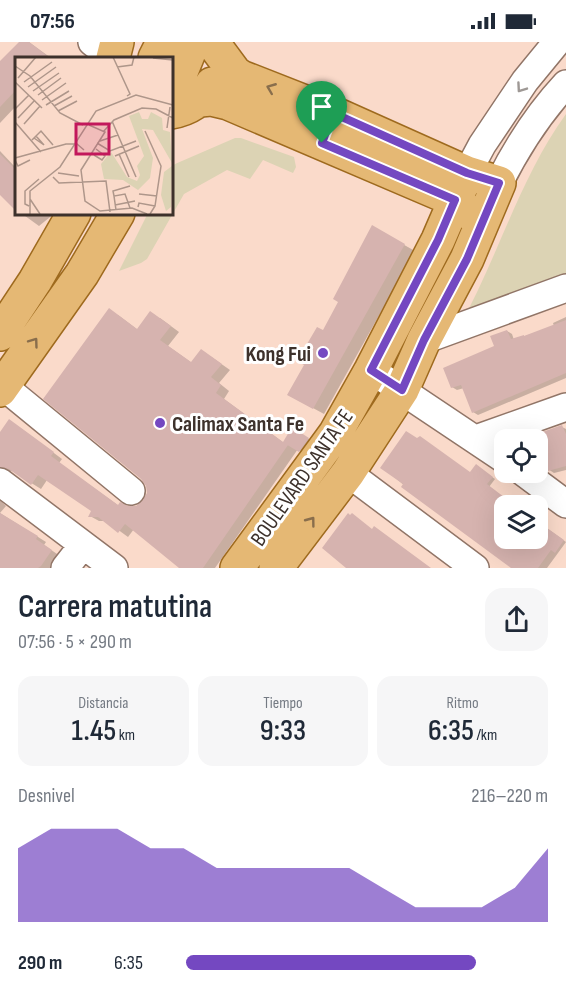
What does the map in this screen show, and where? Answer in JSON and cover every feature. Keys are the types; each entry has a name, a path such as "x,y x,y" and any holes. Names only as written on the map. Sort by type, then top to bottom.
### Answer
{"main road":[{"path":"113,57 117,42"},
{"path":"156,57 163,42"},
{"path":"209,45 235,73 328,128 461,186 499,183"},
{"path":"180,108 212,86 218,69 209,45"},
{"path":"180,108 211,99 328,128"},
{"name":"BOULEVARD SANTA FE","path":"278,566 348,473 402,390 424,340 467,259 499,183"},
{"path":"461,186 481,223"},
{"name":"BOULEVARD SANTA FE","path":"245,556 322,454 371,370 438,240 461,186"},
{"path":"0,334 35,281 73,214"},
{"path":"1,387 82,274 117,214"},
{"path":"0,306 35,281"}],"street":[{"path":"92,42 112,57"},
{"name":"BOULEVARD SANTA FE","path":"461,186 482,145 512,99 557,42"},
{"name":"BOULEVARD SANTA FE","path":"499,183 526,135 566,84"},
{"path":"424,340 566,288"},
{"path":"371,370 494,452"},
{"path":"1,387 131,491"},
{"path":"476,439 565,411"},
{"path":"348,473 474,568"},
{"path":"0,482 114,568"},
{"path":"538,483 566,504"},
{"path":"65,568 83,545"},
{"path":"245,556 278,566"}],"shaded area":[{"path":"566,114 566,284 459,327 486,274 535,165"},
{"path":"235,138 241,138 294,157 296,167 293,173 263,160 250,179 227,170 184,194 147,259 119,271 148,214 172,214 172,167"}],"building":[{"path":"19,42 29,42 49,57 15,57 15,91 0,107 0,61"},
{"path":"0,154 15,169 15,210 0,195"},
{"path":"372,225 405,244 313,409 287,395 304,365 297,361 317,327 323,330 338,302 333,299"},
{"name":"Calimax Santa Fe","path":"109,308 137,329 150,311 171,326 160,340 191,362 201,349 222,364 211,377 221,385 216,393 283,442 292,427 309,438 299,452 288,445 203,568 179,568 125,524 118,533 98,517 88,517 91,511 38,475 31,485 9,469 0,467 0,432 9,419 54,452 51,456 118,505 120,502 128,506 136,506 143,500 147,493 146,486 141,479 43,399"},
{"path":"566,320 566,373 472,413 461,385 451,388 443,368 494,346 490,336 507,330 511,339"},
{"path":"562,425 566,434 566,466 548,471 548,430"},
{"path":"406,431 417,438 420,436 470,472 476,464 493,477 487,484 501,495 494,495 494,549 548,549 548,529 564,540 555,553 551,550 538,568 511,568 401,487 403,484 380,468"},
{"path":"0,513 38,536 36,539 52,550 41,566 38,568 0,568"},
{"path":"348,513 350,515 352,513 372,529 374,526 431,568 346,568 322,548"}],"place":[{"name":"Kong Fui","path":"323,353"},
{"name":"Calimax Santa Fe","path":"160,423"}],"route":[{"path":"333,113 467,173 499,183 467,259 424,340 402,390 371,370 438,240 455,200 322,143 333,113"}]}
